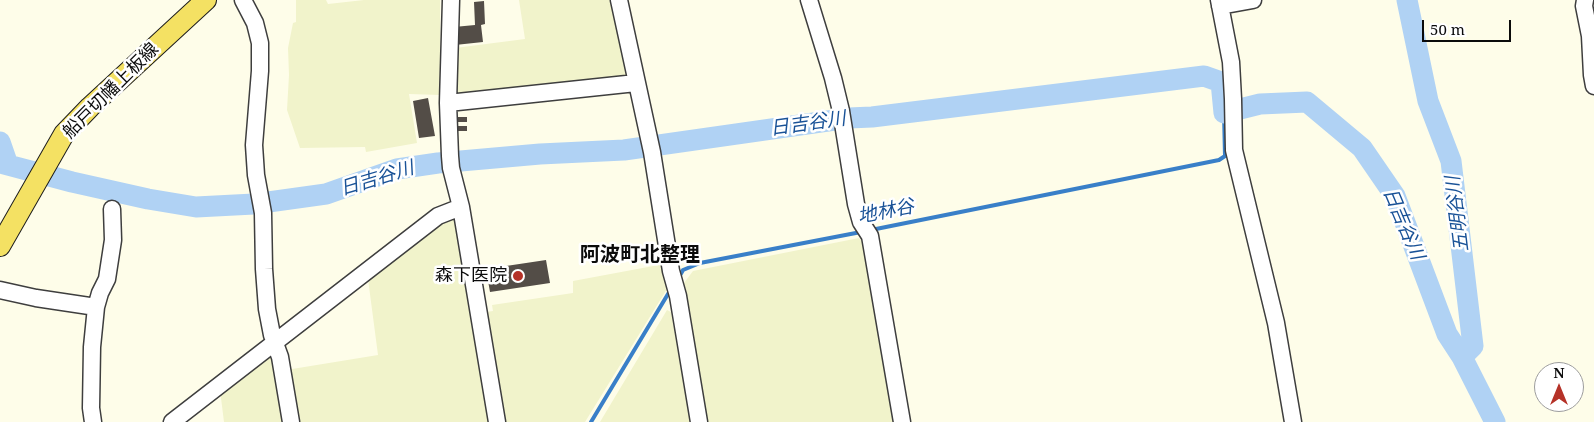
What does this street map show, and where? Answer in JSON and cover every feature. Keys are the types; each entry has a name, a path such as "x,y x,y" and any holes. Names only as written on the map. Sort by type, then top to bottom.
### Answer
{"main road":[{"name":"船戸切幡上板線","path":"0,246 64,134 90,107 206,0"}],"street":[{"path":"243,0 255,23 260,44 260,71 254,145 256,174 263,213 267,309 272,335 280,357 291,422"},
{"path":"451,0 448,103 451,162 461,207 497,422"},
{"path":"620,0 636,83 651,145 699,422"},
{"path":"809,0 833,78 842,117 856,204 875,262 902,422"},
{"path":"1253,0 1219,3 1231,62 1234,150 1276,323 1293,422"},
{"path":"1585,0 1584,6 1590,36 1594,86"},
{"path":"448,103 636,83"},
{"path":"172,422 438,216 461,207"},
{"path":"93,422 91,408 92,364 96,307 100,292 107,279 113,240 112,209"},
{"path":"0,290 36,298 96,307"}],"green space":[{"path":"296,0 326,0 328,4 364,0 440,0 440,95 409,94 417,143 366,152 365,147 300,148 287,110 288,48 293,23 296,22"},
{"path":"519,0 615,0 629,75 625,80 453,96 455,48 525,39"},
{"path":"443,217 454,217 491,422 295,422 286,370 378,355 368,279 375,276 375,270"},
{"path":"859,238 866,246 895,422 703,422 681,287 693,271"},
{"path":"664,264 670,281 667,289 585,422 504,422 486,312 493,311 492,305 573,293 573,281"},
{"path":"667,310 671,312 690,422 600,422"},
{"path":"272,349 285,422 224,422 220,390"}],"building":[{"path":"484,1 485,24 481,25 483,42 455,45 454,27 475,25 474,2"},
{"path":"428,98 435,136 419,138 413,101"},
{"path":"456,117 467,117 467,122 456,122"},
{"path":"457,126 467,126 467,131 457,131"},
{"path":"546,260 550,283 490,292 486,269"}],"waterway":[{"name":"五明谷川","path":"1407,0 1428,101 1451,161 1473,346 1462,357"},
{"name":"日吉谷川","path":"0,163 72,182 148,199 196,207 254,204 326,194 397,169 438,163 540,154 624,150 849,118 872,117 1204,76 1221,82 1224,113 1260,104 1307,102 1362,148 1395,196 1447,334 1462,357 1495,422"},
{"name":"地林谷","path":"871,230 1219,160 1225,156 1224,113"},
{"name":"日吉谷川","path":"0,142 8,165"},
{"name":"地林谷","path":"678,279 683,270 700,263 861,232"},
{"name":"地林谷","path":"591,422 671,289"}],"place":[{"name":"森下医院","path":"518,276"}],"district":[{"name":"阿波町北整理","path":"640,255"}]}
